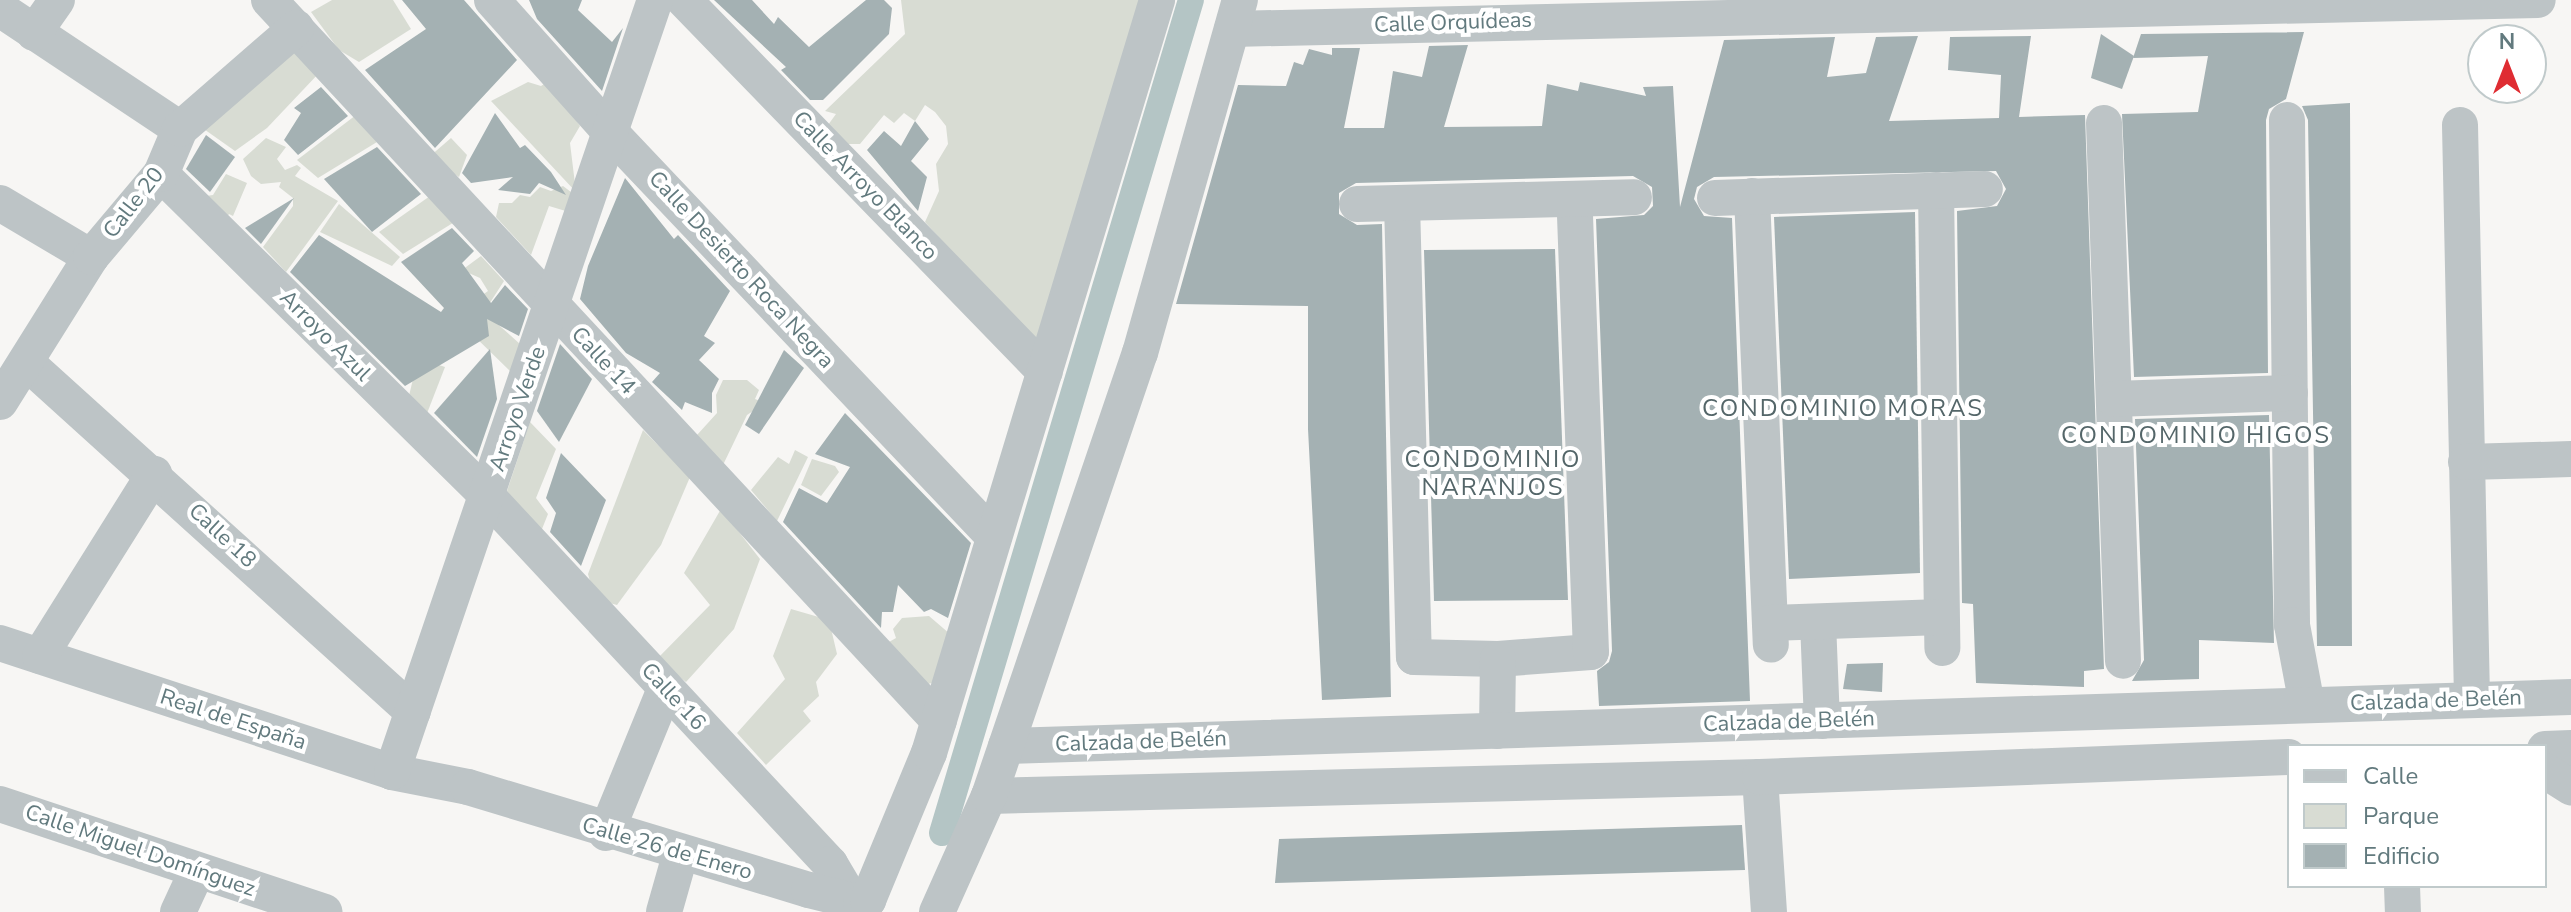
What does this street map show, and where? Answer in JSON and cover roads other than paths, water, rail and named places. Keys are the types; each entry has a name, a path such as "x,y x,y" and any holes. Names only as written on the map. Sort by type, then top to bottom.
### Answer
{"street":[{"path":"34,33 57,0"},
{"name":"Calle 14","path":"269,0 939,721"},
{"name":"Calle Desierto Roca Negra","path":"492,0 610,132 994,537"},
{"name":"Arroyo Verde","path":"392,772 554,308 655,0"},
{"name":"Calle Arroyo Blanco","path":"684,0 1045,372"},
{"path":"860,900 876,892 939,721 1157,0"},
{"name":"Calle Orquídeas","path":"1236,14 2538,0"},
{"path":"0,9 180,129"},
{"path":"937,912 989,796 1140,353 1236,14"},
{"name":"Calle 20","path":"0,400 27,363 91,257 161,174 180,129 296,28"},
{"path":"2249,758 2276,706 2281,656 2292,625 2287,120"},
{"path":"2104,123 2123,661"},
{"path":"2460,125 2472,700"},
{"name":"Arroyo Azul","path":"161,174 488,497"},
{"path":"1715,198 1985,189"},
{"path":"1752,196 1771,634 1818,622 1942,633 1936,190"},
{"path":"1357,204 1634,197"},
{"path":"1402,203 1414,657 1498,659 1591,652 1574,199"},
{"path":"0,203 91,257"},
{"name":"Calle 18","path":"27,363 154,474 413,712"},
{"path":"2114,399 2290,393"},
{"path":"2466,462 2571,459"},
{"path":"40,656 154,474"},
{"name":"Calle 16","path":"488,497 860,900"},
{"path":"1818,622 1822,721"},
{"name":"Real de España","path":"0,643 392,772 468,787"},
{"path":"1497,731 1498,659"},
{"path":"606,833 665,689"},
{"name":"Calzada de Belén","path":"1006,746 2571,697"},
{"path":"1411,734 1412,785"},
{"path":"2547,749 2571,748"},
{"path":"989,796 1760,777 2287,757"},
{"path":"2547,772 2571,787"},
{"path":"1760,777 1769,912"},
{"name":"Calle 26 de Enero","path":"468,787 606,833 860,900"},
{"name":"Calle Miguel Domínguez","path":"0,804 325,912"},
{"path":"664,912 681,852"},
{"path":"178,912 197,871"},
{"path":"2402,888 2403,912"}],"waterway":[{"path":"942,833 1191,0"}],"district":[{"name":"CONDOMINIO MORAS","path":"1843,409"},
{"name":"CONDOMINIO HIGOS","path":"2196,436"},
{"name":"CONDOMINIO NARANJOS","path":"1493,474"}]}
